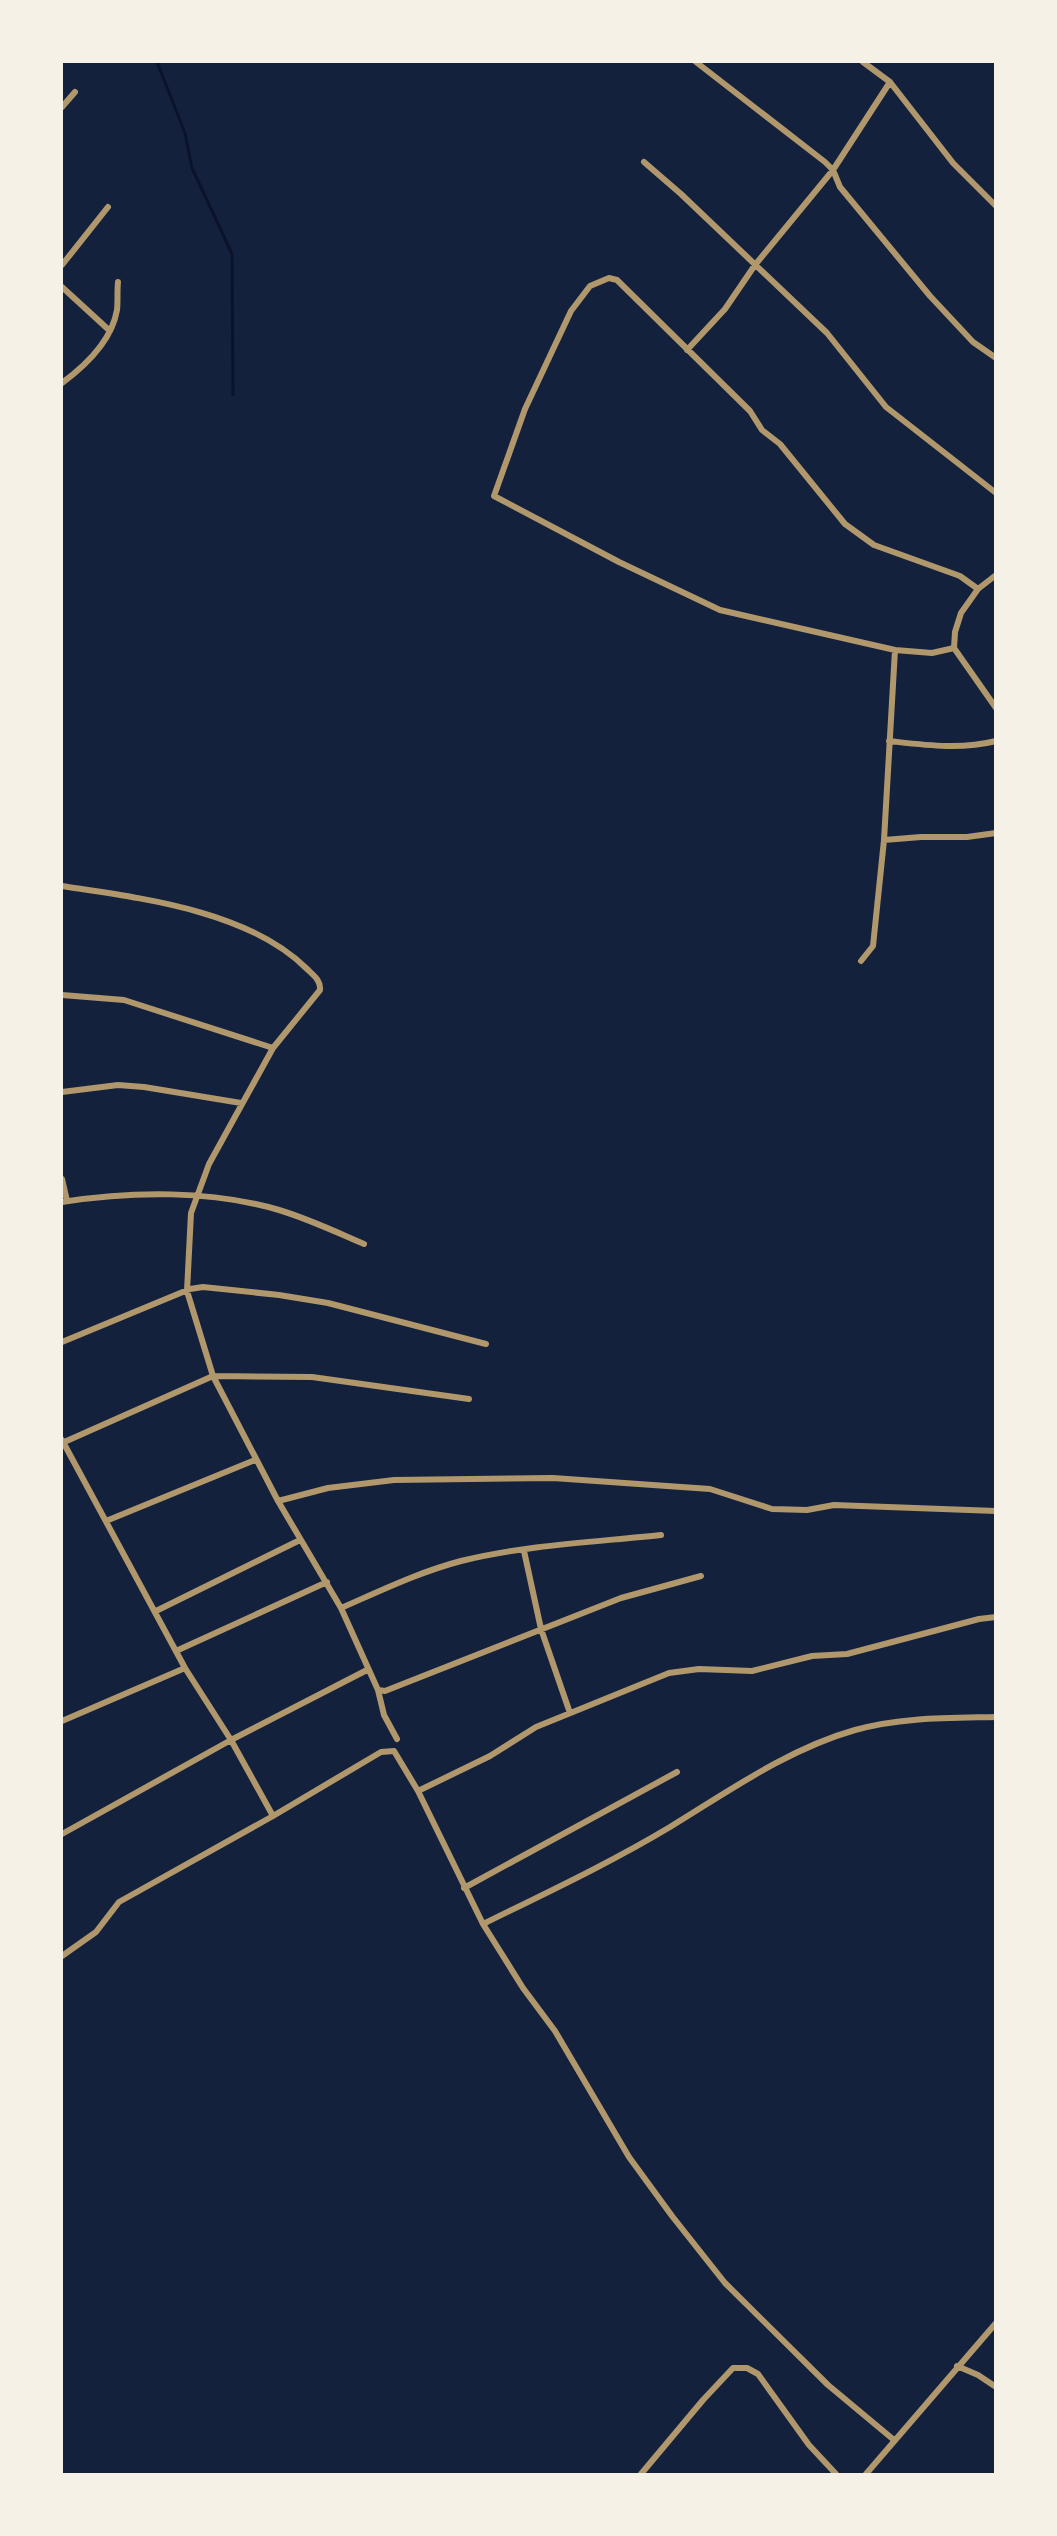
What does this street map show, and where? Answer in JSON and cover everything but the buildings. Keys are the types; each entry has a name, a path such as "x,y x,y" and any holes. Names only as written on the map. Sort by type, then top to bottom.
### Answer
{"street":[{"path":"696,62 833,170 840,187 930,296 973,342 996,358"},
{"path":"863,62 890,82 953,163 996,206"},
{"path":"687,350 725,309 755,265 833,170 890,82"},
{"path":"62,107 75,92"},
{"path":"644,162 828,333 886,408 996,493"},
{"path":"62,265 108,207"},
{"path":"954,648 932,653 895,650 720,610 619,562 494,496 521,420 563,325 579,298 590,286 609,278 617,280 750,411 762,430 780,444 845,524 874,545 960,576 978,589"},
{"path":"62,383 94,353 110,332 117,310 117,282"},
{"path":"62,287 110,332"},
{"path":"996,575 978,589 961,613 955,632 954,648 996,708"},
{"path":"861,961 873,946 884,840 895,650"},
{"path":"889,741 928,746 964,746 996,741"},
{"path":"884,840 967,837 996,833"},
{"path":"62,886 115,894 197,913 256,934 299,962 319,980 320,990 273,1048 209,1164 197,1196 190,1225 187,1291 213,1376 255,1460 341,1608 367,1670 378,1690 384,1715 397,1739"},
{"path":"62,994 124,1000 273,1048"},
{"path":"62,1092 127,1086 241,1103"},
{"path":"62,1179 64,1202 129,1196 197,1196 277,1209 305,1218 364,1244"},
{"path":"62,1342 187,1291 203,1287 328,1303 486,1344"},
{"path":"273,1816 231,1740 185,1668 62,1442 213,1376 312,1377 469,1399"},
{"path":"106,1521 255,1460"},
{"path":"278,1501 328,1488 394,1480 553,1478 710,1489 772,1509 807,1510 843,1505 996,1511"},
{"path":"341,1608 426,1572 459,1562 524,1551 661,1535"},
{"path":"156,1611 300,1540"},
{"path":"524,1551 542,1629 570,1713"},
{"path":"378,1690 385,1691 621,1598 701,1576"},
{"path":"176,1652 327,1582"},
{"path":"418,1791 490,1756 536,1727 602,1698 681,1670 752,1671 812,1656 847,1654 871,1649 973,1620 996,1617"},
{"path":"62,1721 185,1668"},
{"path":"62,1834 231,1740 367,1670"},
{"path":"483,1924 582,1875 669,1827 754,1775 808,1748 854,1730 886,1723 925,1719 996,1717"},
{"path":"62,1956 96,1932 119,1902 391,1750 397,1754 418,1791 483,1924 538,2010 555,2031 629,2157 724,2283 828,2385 894,2440"},
{"path":"464,1888 677,1772"},
{"path":"866,2475 996,2323"},
{"path":"957,2366 978,2375 996,2387"},
{"path":"641,2475 703,2400 733,2368 747,2368 758,2374 809,2445 836,2475"}],"waterway":[{"path":"157,62 185,133 192,168 232,254 233,395"}]}
